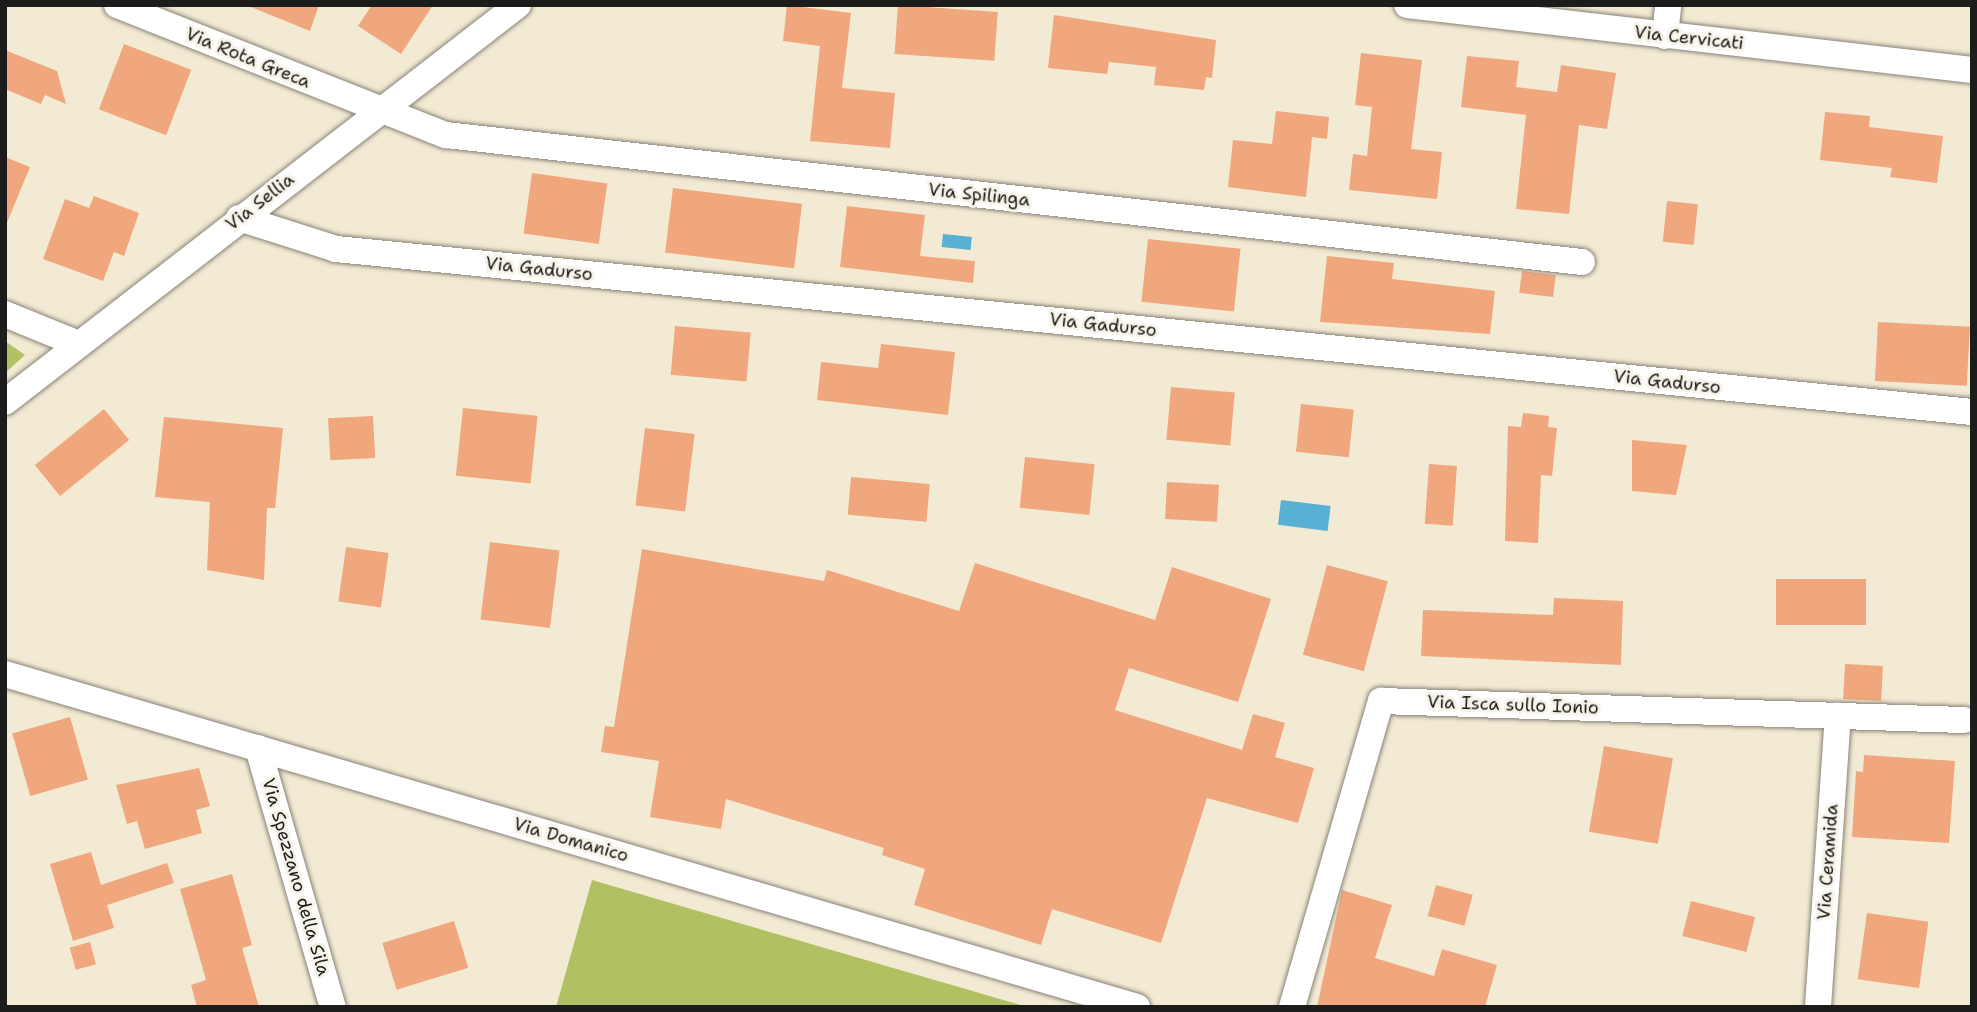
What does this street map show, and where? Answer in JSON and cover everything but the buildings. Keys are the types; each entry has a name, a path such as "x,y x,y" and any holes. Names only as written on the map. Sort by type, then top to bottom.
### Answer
{"street":[{"name":"Via Rota Greca","path":"117,5 380,110"},
{"name":"Via Sellia","path":"5,402 76,343 518,5"},
{"name":"Via Cervicati","path":"1406,5 1972,70"},
{"path":"1665,36 1668,5"},
{"name":"Via Spilinga","path":"380,110 421,130 462,137 1582,261"},
{"name":"Via Gadurso","path":"239,218 336,249 1972,412"},
{"path":"5,314 76,343"},
{"name":"Via Domanico","path":"5,674 1137,1007"},
{"name":"Via Isca sullo Ionio","path":"1292,1007 1381,701 1964,720"},
{"name":"Via Ceramida","path":"1818,1007 1838,716"},
{"name":"Via Spezzano della Sila","path":"258,748 333,1007"}],"green space":[{"path":"5,341 25,355 5,373"},
{"path":"592,880 1027,1007 556,1007"}],"water":[{"path":"943,234 972,237 970,250 942,247"},
{"path":"1281,500 1331,506 1328,531 1278,525"}]}
